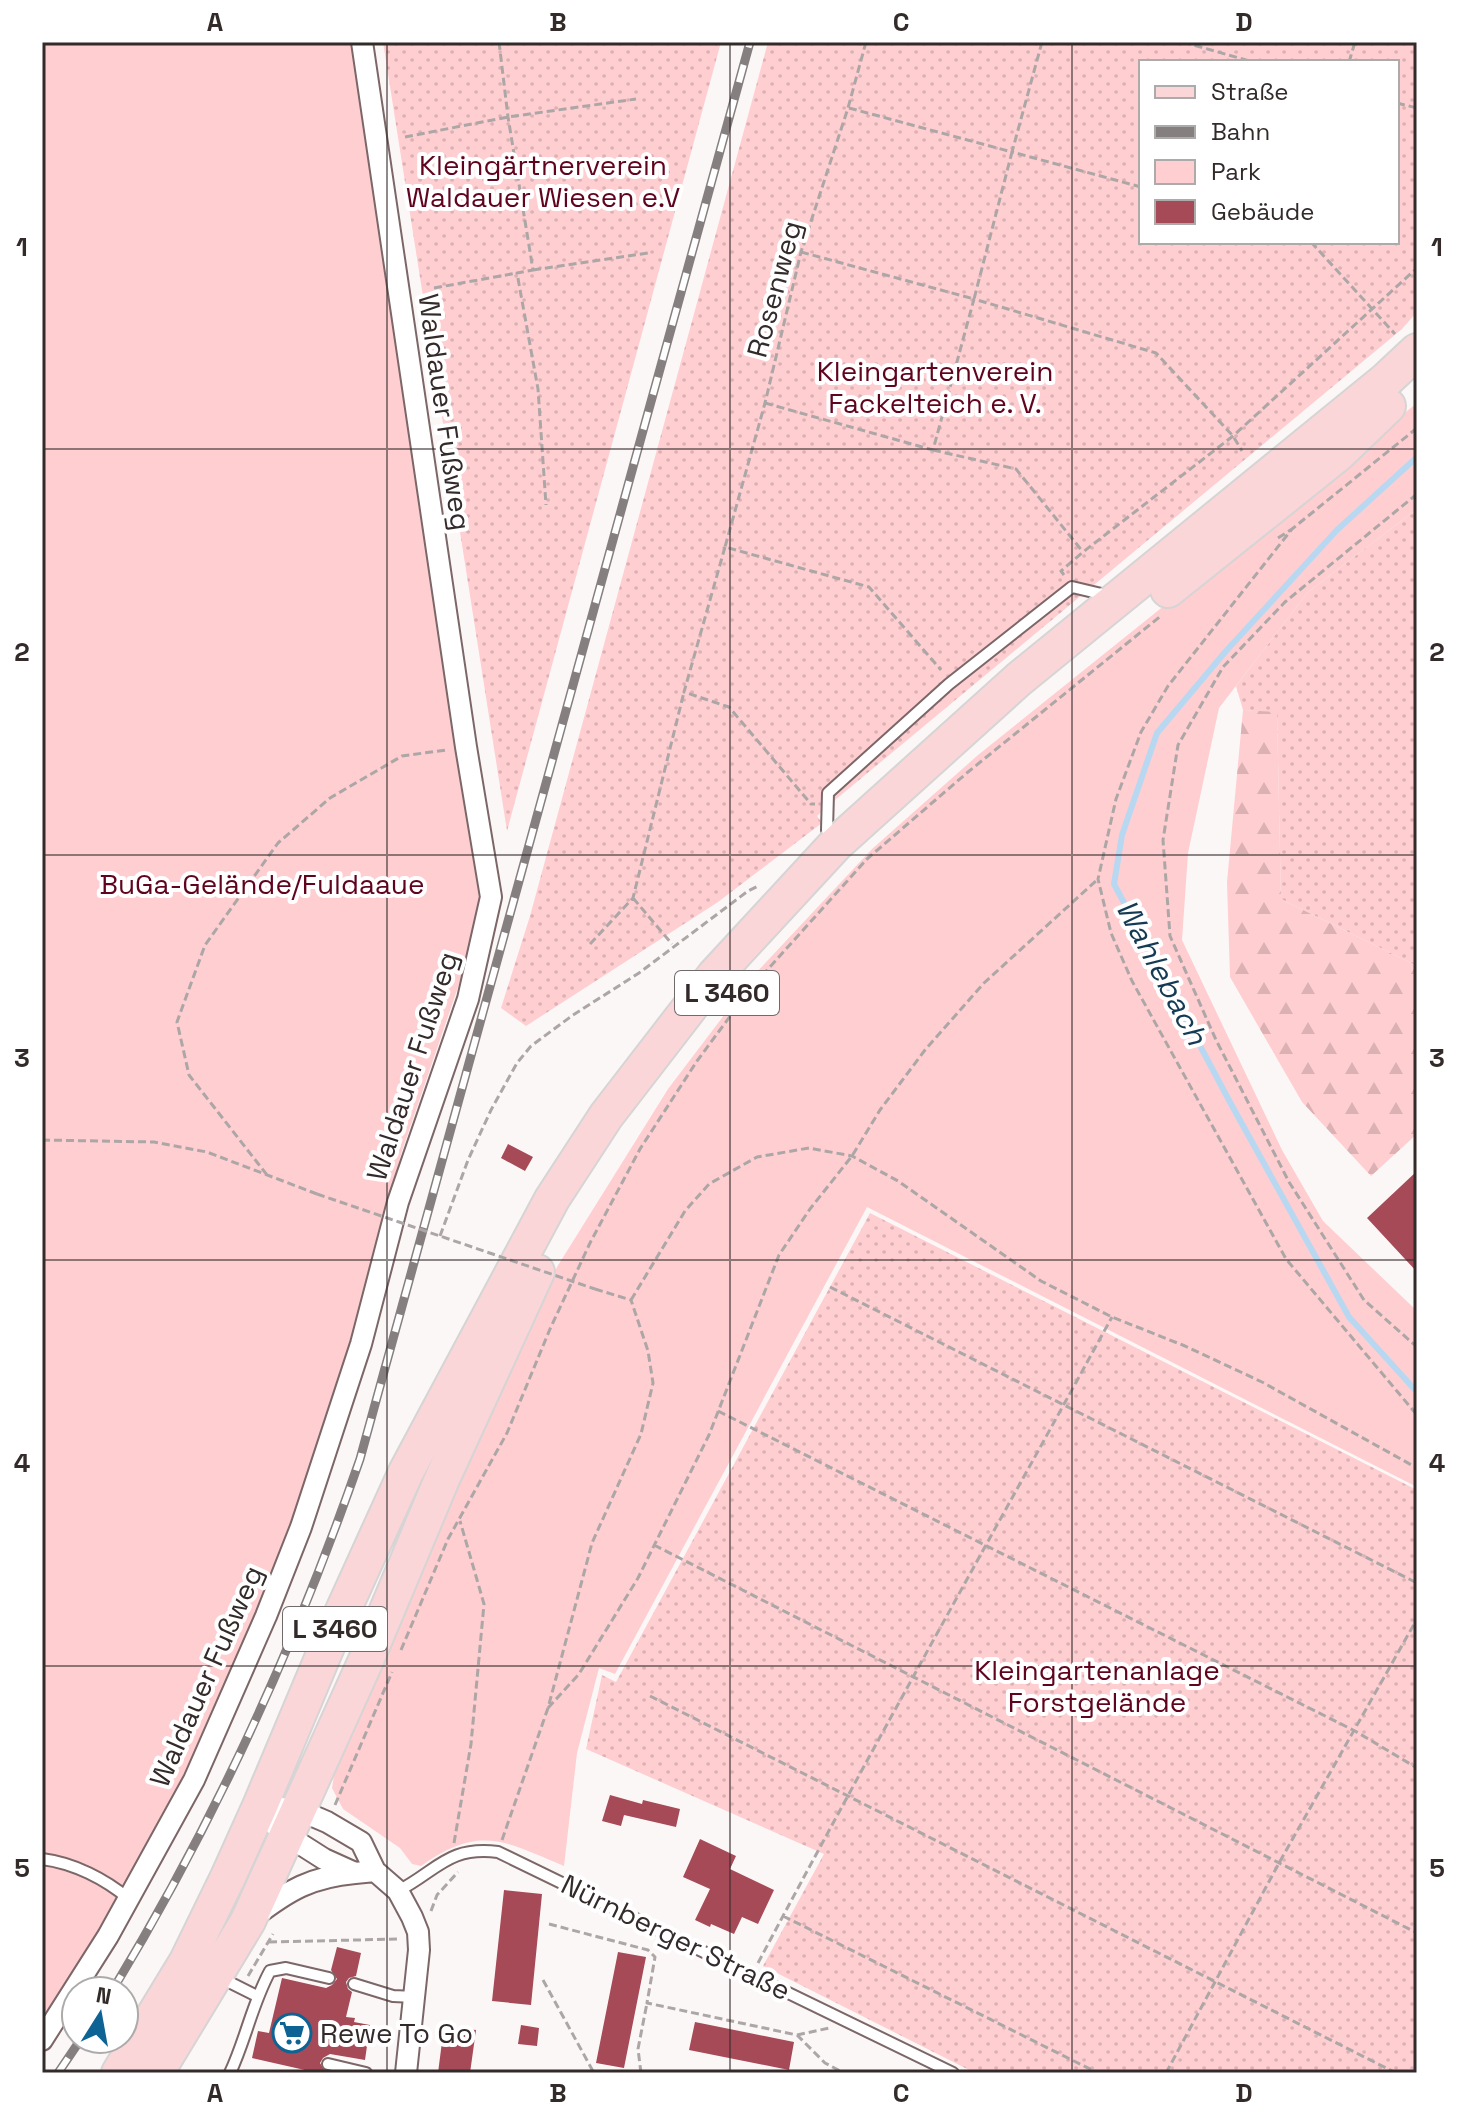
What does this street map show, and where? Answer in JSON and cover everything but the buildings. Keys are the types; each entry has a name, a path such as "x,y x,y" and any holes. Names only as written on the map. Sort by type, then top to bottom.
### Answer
{"main road":[{"name":"L 3460","path":"119,2073 187,1961 260,1806 331,1637 406,1472 552,1199 615,1105 714,976 835,845 1019,679 1386,380 1408,344"},
{"name":"L 3460","path":"156,2073 217,1976 304,1823 367,1658 442,1479 525,1294 597,1165 683,1047 767,944 860,848 974,745 1338,454 1417,378"}],"street":[{"name":"Waldauer Fußweg","path":"42,2040 129,1899 194,1780 266,1616 301,1527 361,1344 398,1202 468,999 491,897 362,42"},
{"path":"260,1806 361,1842 365,1872"},
{"path":"304,1823 324,1859 365,1872 398,1891 418,1932 415,1997 406,2073"},
{"path":"248,1921 297,1887 331,1875 365,1872"}],"lane":[{"path":"835,845 827,830 828,793 949,684 1072,587 1119,599"},
{"name":"Nürnberger Straße","path":"398,1891 453,1855 476,1849 498,1852 753,1973 953,2073"},
{"path":"42,1859 80,1869 113,1886 129,1899"},
{"path":"230,2073 248,2047 257,1996 270,1971 286,1968 329,1978"},
{"path":"217,1976 257,1996"},
{"path":"354,1984 393,1996 415,1997"},
{"path":"328,2064 344,2071 366,2073"}],"path":[{"path":"499,42 533,270"},
{"name":"Rosenweg","path":"590,944 633,898 684,692 765,403 801,252 866,42"},
{"path":"933,450 1042,42"},
{"path":"1183,42 1246,60"},
{"path":"405,137 508,117 636,99"},
{"path":"848,108 1139,186"},
{"path":"1313,244 1408,344"},
{"path":"801,252 1156,353 1233,436 1242,451"},
{"path":"434,288 648,253"},
{"path":"1072,587 1061,571 1233,436 1417,268"},
{"path":"517,273 538,389 546,505"},
{"path":"765,403 933,450 1016,469 1083,552"},
{"path":"1279,537 1417,428"},
{"path":"1417,494 1285,602 1223,667 1178,745 1163,840 1170,936 1216,1040 1289,1182 1364,1300 1417,1347"},
{"path":"1292,529 1168,686 1141,732 1116,799 1098,879 1111,933 1132,981 1286,1259 1417,1415"},
{"path":"725,547 869,587 949,684"},
{"path":"399,1654 448,1539 507,1433 583,1257 640,1149 697,1061 751,988 867,859 968,772 1164,614"},
{"path":"684,692 729,707 811,804 828,804"},
{"path":"267,1175 189,1075 177,1022 205,945 278,843 330,798 402,756 466,747"},
{"path":"548,1708 579,1674 638,1578 718,1411 779,1255 925,1050 984,983 1098,879"},
{"path":"633,898 673,945"},
{"path":"440,1236 468,1160 517,1063"},
{"path":"42,1140 154,1142 207,1152 317,1194 631,1300"},
{"path":"498,1852 548,1708 592,1543 641,1434 653,1383 648,1351 631,1300 685,1211 709,1184 757,1157 809,1148 852,1156 898,1181 1041,1281 1112,1317 1185,1346 1262,1382 1417,1468"},
{"path":"830,1287 1417,1583"},
{"path":"753,1973 911,1676 986,1547 1112,1317"},
{"path":"718,1411 1355,1731 1417,1768"},
{"path":"453,1855 471,1744 484,1604 460,1521"},
{"path":"654,1545 1417,1933"},
{"path":"1166,2073 1279,1863 1417,1619"},
{"path":"304,1823 393,1669"},
{"path":"650,1696 1396,2073"},
{"path":"783,1916 1098,2073"},
{"path":"549,1924 648,1950 655,1957 638,2049 641,2073"},
{"path":"543,1980 594,2073"},
{"path":"647,2003 797,2035 825,2063 844,2073"}],"green space":[{"name":"BuGa-Gelände/Fuldaaue","path":"42,42 356,42 485,908 402,1151 320,1449 256,1613 186,1772 127,1882 71,1975 60,1975 60,1994 42,2024"},
{"name":"Kleingärtnerverein Waldauer Wiesen e.V","path":"383,42 721,42 507,831"},
{"name":"Kleingartenverein Fackelteich e. V.","path":"768,42 1417,42 1417,312 1402,329 835,800 817,816 822,823 718,902 526,1026 501,1008 530,916"},
{"path":"1417,403 1417,509 1308,592 1219,708 1188,853 1182,940 1282,1150 1323,1221 1417,1311 1417,1487 867,1207 615,1674 599,1668 577,1753 564,1866 508,1844 492,1841 460,1845 421,1866 412,1864 400,1848 343,1809 332,1788 335,1769 486,1416 557,1267 668,1089 756,973 872,849 978,755"},
{"path":"1417,509 1417,966 1281,899 1277,713 1243,710 1236,686 1308,592"},
{"path":"1243,710 1277,712 1281,899 1417,966 1417,1134 1371,1176 1302,1102 1230,977 1227,882"},
{"name":"Kleingartenanlage Forstgelände","path":"870,1213 1417,1490 1417,2073 975,2073 763,1966 824,1854 586,1749 602,1675 616,1682"}],"waterway":[{"name":"Wahlebach","path":"1417,457 1337,530 1226,651 1157,733 1122,835 1114,884 1349,1317 1417,1392"}],"railway":[{"path":"121,1975 185,1863 250,1731 309,1597 360,1459 750,42"},
{"path":"58,2073 70,2055"}],"place":[{"name":"Rewe To Go","path":"292,2033"}]}
